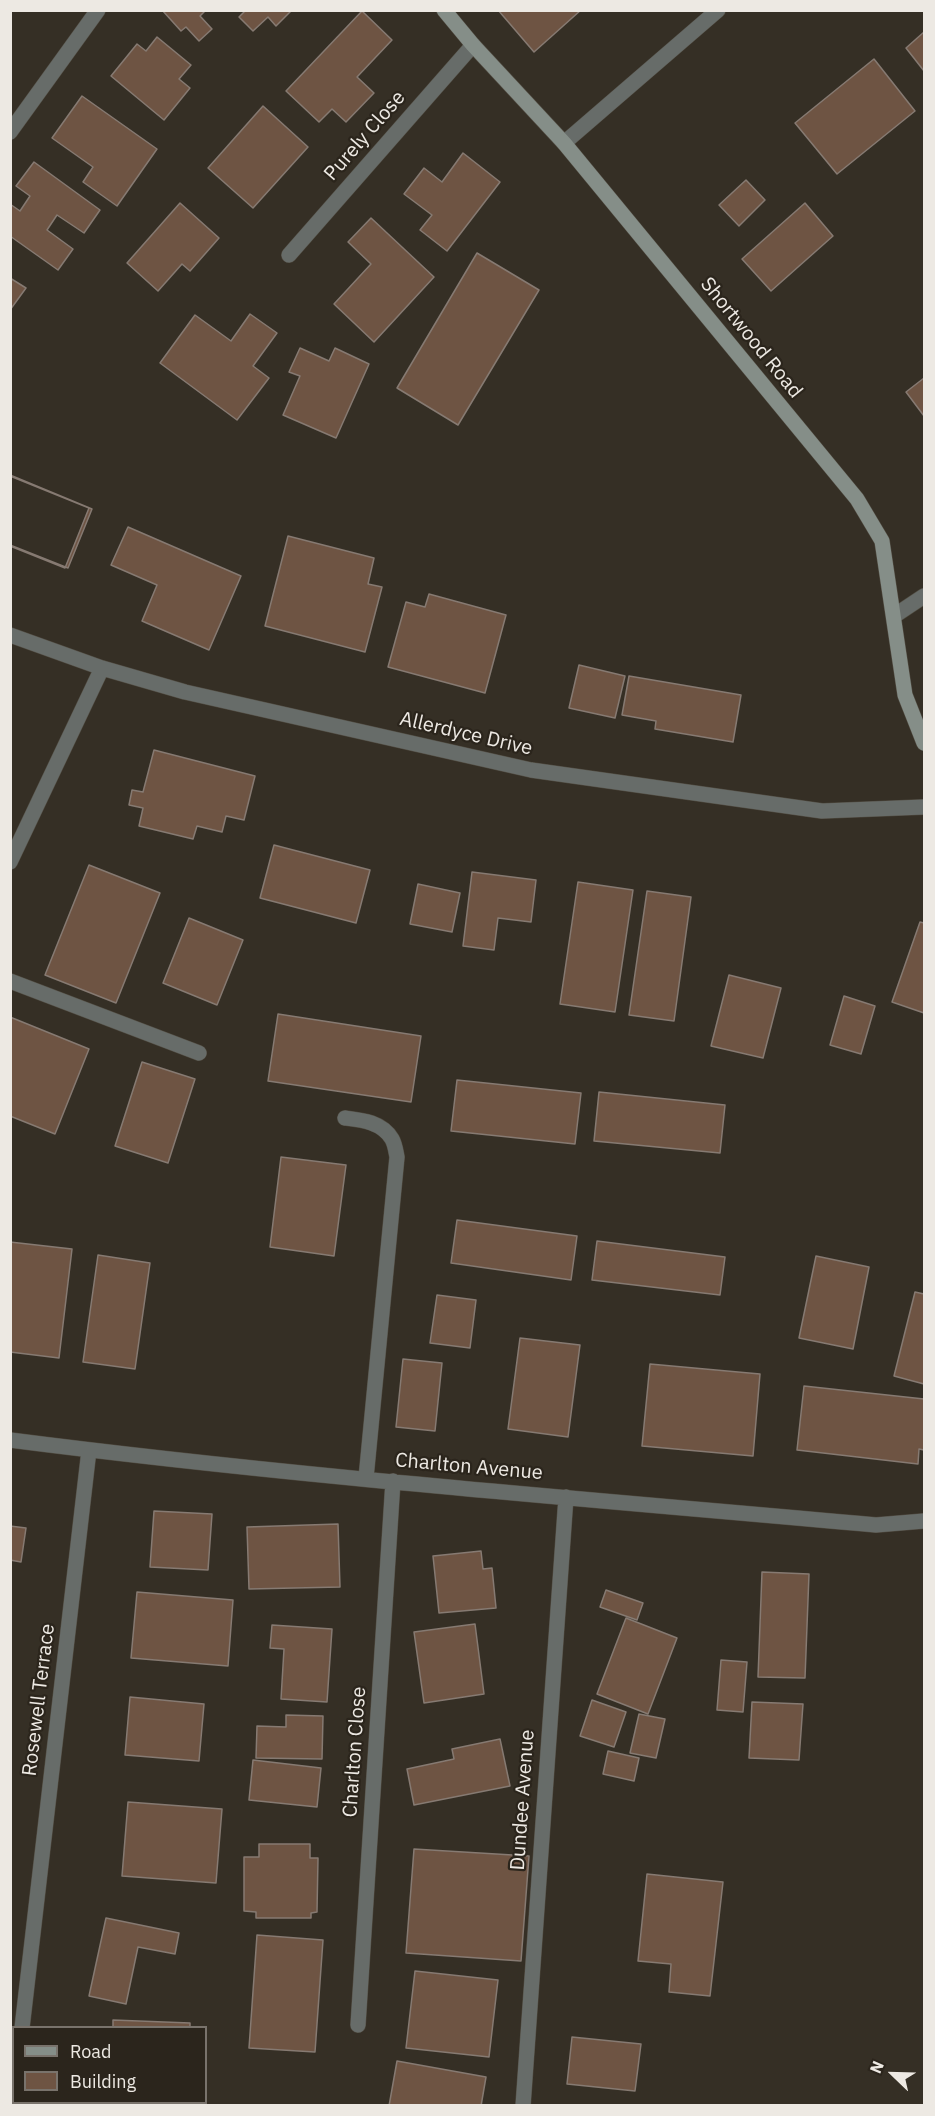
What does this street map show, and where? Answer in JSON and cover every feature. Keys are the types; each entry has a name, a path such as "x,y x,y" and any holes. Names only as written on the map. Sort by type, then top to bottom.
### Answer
{"main road":[{"name":"Shortwood Road","path":"444,10 473,45 564,143 857,499 882,541 905,695 924,743"}],"street":[{"path":"10,132 98,10"},
{"path":"564,143 718,10"},
{"name":"Purely Close","path":"290,255 473,45"},
{"path":"894,616 924,596"},
{"name":"Allerdyce Drive","path":"10,635 102,668 185,692 531,770 822,812 924,807"},
{"path":"10,862 102,668"},
{"path":"10,981 199,1053"},
{"path":"345,1118 368,1121 383,1129 393,1139 397,1157 366,1478"},
{"name":"Charlton Avenue","path":"10,1440 393,1481 876,1525 924,1521"},
{"name":"Rosewell Terrace","path":"22,2026 89,1450"},
{"name":"Charlton Close","path":"358,2025 393,1481"},
{"name":"Dundee Avenue","path":"523,2106 566,1497"}],"building":[{"path":"162,10 206,10 200,16 212,29 199,41 186,27 181,31"},
{"path":"246,10 292,10 276,26 268,17 253,31 239,17"},
{"path":"498,10 581,10 534,52"},
{"path":"362,11 392,40 357,77 374,93 346,122 332,109 319,122 286,91"},
{"path":"924,32 924,71 906,48"},
{"path":"157,37 191,65 179,79 190,88 164,120 111,76 137,44 146,51"},
{"path":"874,59 915,111 837,174 795,123"},
{"path":"82,96 157,149 117,206 83,182 93,167 52,138"},
{"path":"263,106 308,147 253,208 208,168"},
{"path":"463,153 500,182 447,251 420,230 432,215 404,194 424,168 442,182"},
{"path":"34,162 100,210 84,233 57,215 47,230 73,249 58,270 10,236 10,204 20,211 30,196 16,186"},
{"path":"746,180 765,200 739,226 719,205"},
{"path":"180,203 219,238 190,271 182,264 158,291 127,263"},
{"path":"805,203 833,236 771,291 742,259"},
{"path":"371,218 434,277 374,342 334,304 371,264 348,242"},
{"path":"477,253 539,290 458,425 397,388"},
{"path":"10,278 26,288 10,310"},
{"path":"250,314 277,333 253,366 269,378 237,420 160,363 195,315 231,341"},
{"path":"300,348 329,361 335,348 369,364 336,438 283,415 300,376 289,372"},
{"path":"924,378 924,416 906,392"},
{"path":"10,475 92,509 68,568 10,545"},
{"path":"10,476 89,508 65,568 10,546"},
{"path":"128,527 241,576 209,650 142,621 157,585 111,565"},
{"path":"288,536 374,558 368,584 382,587 365,652 265,626"},
{"path":"429,594 506,615 485,693 388,667 406,602 425,607"},
{"path":"579,665 625,676 615,718 569,708"},
{"path":"629,676 741,695 733,742 655,729 656,721 622,715"},
{"path":"154,750 255,776 244,820 226,816 222,832 197,826 193,839 139,826 143,808 129,805 132,790 143,792"},
{"path":"274,845 370,870 356,923 260,898"},
{"path":"89,865 160,893 116,1003 45,975"},
{"path":"472,872 536,880 531,922 498,918 494,950 463,946"},
{"path":"578,882 633,890 615,1012 560,1004"},
{"path":"418,884 460,893 452,932 410,924"},
{"path":"647,891 691,897 674,1021 629,1015"},
{"path":"189,918 243,940 217,1005 163,983"},
{"path":"920,922 924,923 924,1013 892,1002"},
{"path":"729,975 781,988 763,1058 711,1046"},
{"path":"844,996 875,1006 861,1054 830,1045"},
{"path":"278,1014 421,1036 411,1102 268,1081"},
{"path":"10,1017 89,1049 55,1134 10,1116"},
{"path":"142,1062 195,1079 168,1163 115,1146"},
{"path":"457,1080 581,1093 575,1144 451,1131"},
{"path":"599,1092 725,1105 720,1153 594,1141"},
{"path":"281,1157 346,1165 334,1256 270,1247"},
{"path":"457,1220 577,1236 571,1280 451,1263"},
{"path":"597,1241 725,1257 720,1295 592,1280"},
{"path":"10,1242 72,1249 59,1358 10,1352"},
{"path":"98,1255 150,1263 135,1369 83,1362"},
{"path":"816,1256 869,1267 853,1349 799,1338"},
{"path":"915,1292 924,1294 924,1384 894,1376"},
{"path":"437,1295 476,1300 470,1348 430,1343"},
{"path":"520,1338 580,1345 568,1437 508,1429"},
{"path":"403,1359 442,1363 435,1431 396,1427"},
{"path":"650,1364 760,1374 753,1456 642,1446"},
{"path":"804,1386 924,1399 924,1450 919,1449 918,1464 797,1450"},
{"path":"154,1511 212,1514 208,1570 150,1567"},
{"path":"338,1524 340,1587 249,1589 247,1527"},
{"path":"10,1526 26,1528 21,1562 10,1560"},
{"path":"481,1551 483,1569 492,1568 496,1608 439,1613 433,1556"},
{"path":"762,1572 809,1574 805,1678 758,1677"},
{"path":"606,1590 643,1603 637,1620 600,1607"},
{"path":"137,1592 233,1600 228,1666 131,1658"},
{"path":"626,1618 677,1638 648,1714 597,1694"},
{"path":"475,1624 484,1694 424,1703 414,1632"},
{"path":"272,1625 332,1629 327,1702 281,1699 284,1649 270,1648"},
{"path":"721,1660 747,1662 743,1712 717,1710"},
{"path":"130,1697 204,1704 199,1761 125,1755"},
{"path":"592,1700 626,1712 614,1747 580,1736"},
{"path":"752,1702 803,1704 799,1760 749,1758"},
{"path":"639,1714 665,1719 656,1758 630,1753"},
{"path":"286,1715 323,1716 322,1759 256,1758 257,1726 286,1727"},
{"path":"500,1739 510,1786 414,1805 407,1769 454,1759 452,1749"},
{"path":"608,1751 639,1758 634,1781 603,1774"},
{"path":"253,1760 321,1768 317,1807 249,1800"},
{"path":"128,1802 222,1809 216,1883 122,1876"},
{"path":"259,1844 310,1844 310,1858 318,1858 317,1912 311,1913 311,1918 256,1918 256,1912 244,1911 244,1857 259,1857"},
{"path":"414,1849 529,1856 521,1961 406,1953"},
{"path":"647,1874 723,1882 710,1996 669,1992 671,1964 638,1961"},
{"path":"106,1918 179,1933 175,1954 138,1947 126,2004 89,1996"},
{"path":"257,1935 323,1940 315,2052 249,2048"},
{"path":"415,1971 498,1980 489,2057 406,2048"},
{"path":"113,2020 190,2023 190,2026 113,2026"},
{"path":"572,2037 641,2044 635,2091 567,2084"},
{"path":"397,2061 486,2077 481,2106 389,2106"}]}
